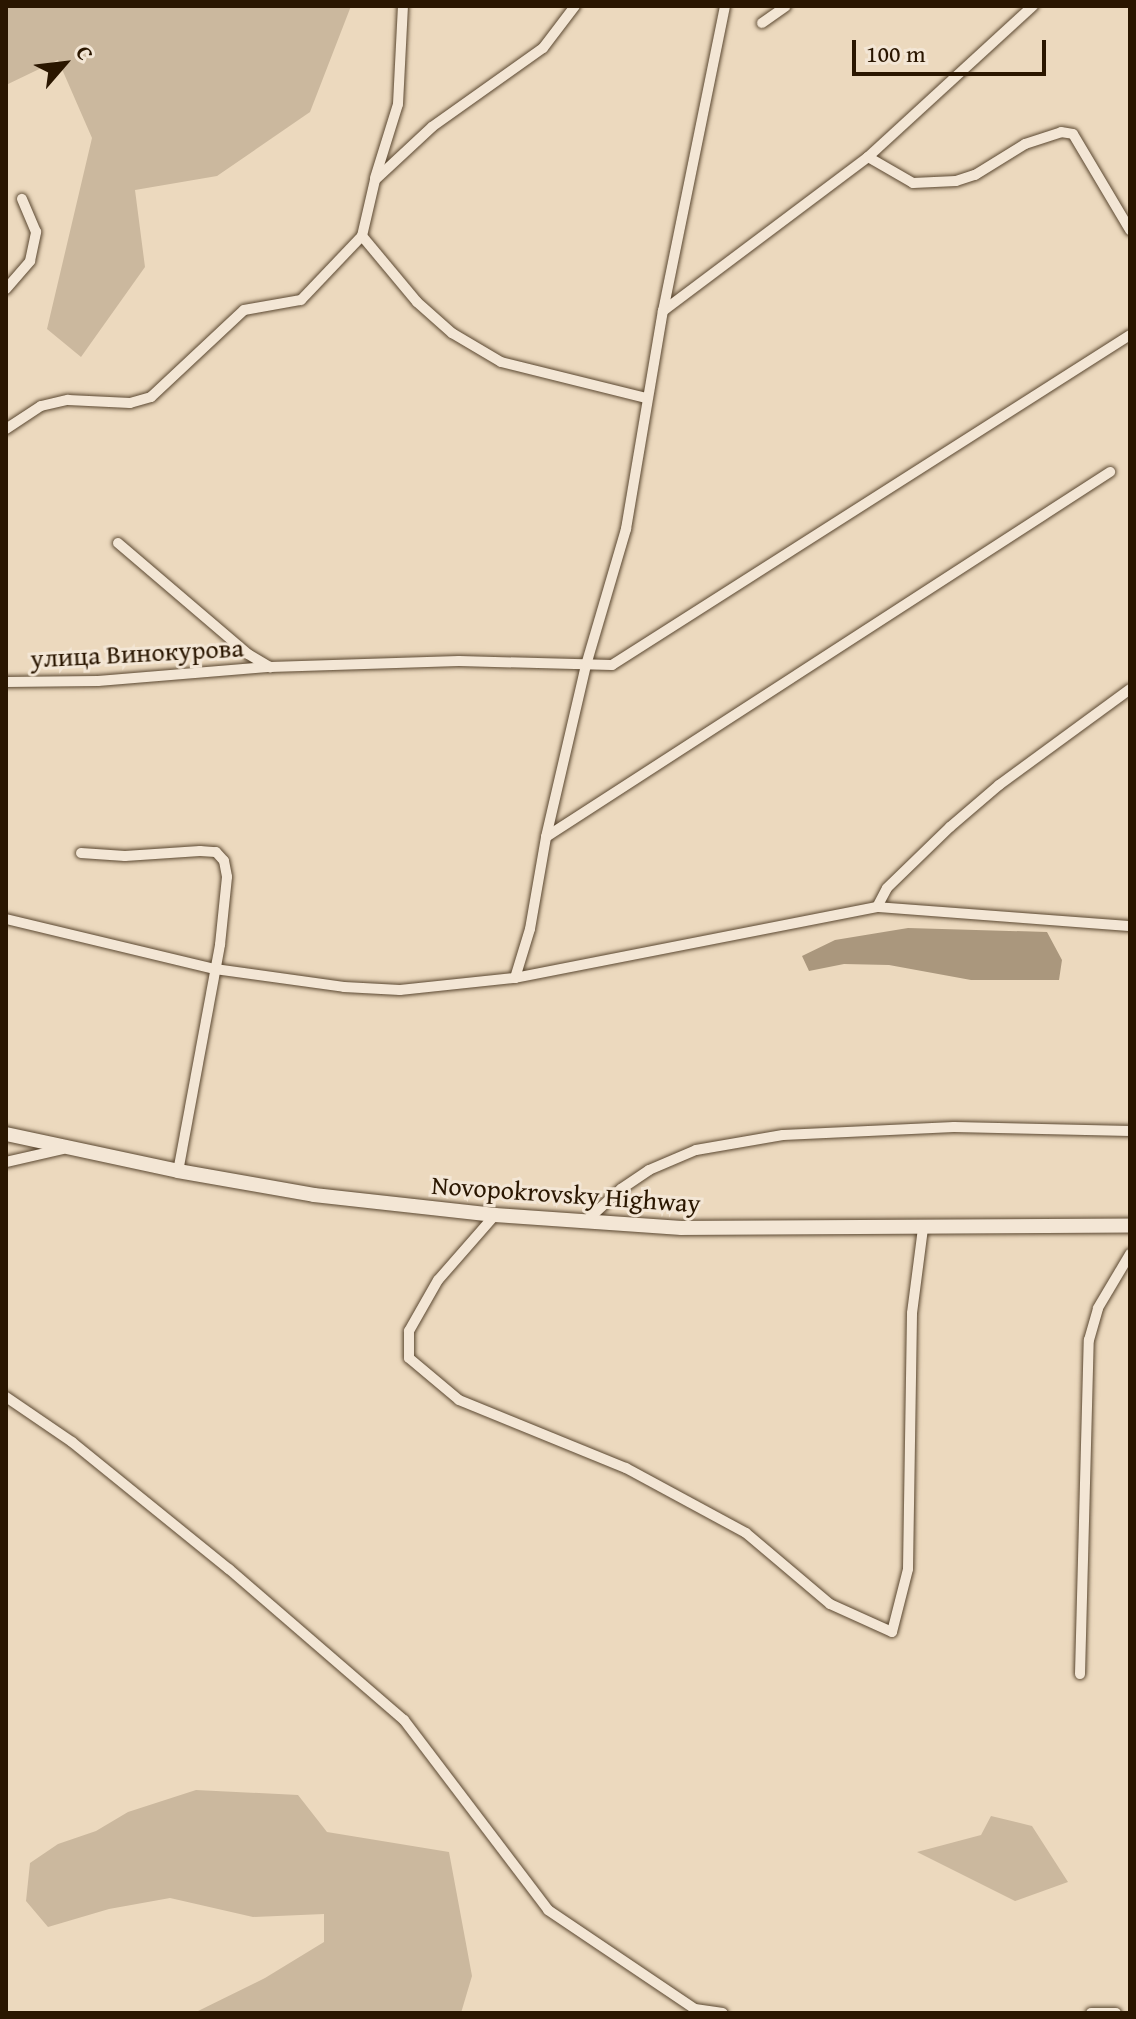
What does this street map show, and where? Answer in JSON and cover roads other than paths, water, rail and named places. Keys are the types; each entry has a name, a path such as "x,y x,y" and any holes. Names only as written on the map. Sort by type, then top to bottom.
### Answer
{"main road":[{"name":"Novopokrovsky Highway","path":"6,1134 178,1171 314,1195 495,1215 682,1228 1130,1226"}],"street":[{"path":"6,429 41,406 68,400 130,403 151,397 244,310 301,300 362,236 398,104 403,6"},
{"path":"375,180 432,127 543,48 575,6"},
{"path":"515,978 530,929 546,837 586,665 621,554 663,311 725,6"},
{"path":"762,23 786,6"},
{"path":"663,311 868,157 1033,6"},
{"path":"868,157 913,183 956,181 975,175 1025,144 1061,132 1073,134 1130,230"},
{"path":"6,289 30,261 36,232 22,199"},
{"path":"362,236 417,302 452,333 501,362 647,398"},
{"name":"улица Винокурова","path":"6,682 98,681 270,667 459,661 612,665 628,659 1130,335"},
{"path":"546,837 1110,472"},
{"path":"118,543 248,654 270,667"},
{"path":"877,907 887,888 950,827 999,785 1130,689"},
{"path":"81,853 125,856 216,852 224,861 227,877 215,969 178,1171"},
{"path":"6,919 215,969 344,987 400,990 515,978 877,907 1130,926"},
{"path":"585,1222 621,1189 649,1170 696,1150 769,1138 954,1127 1130,1131"},
{"path":"6,1162 69,1147"},
{"path":"495,1215 438,1280 409,1331 409,1358 459,1400 626,1468 746,1533 830,1604 892,1632 908,1569 912,1313 923,1228"},
{"path":"1080,1674 1089,1340 1098,1308 1130,1254"},
{"path":"6,1397 72,1442 229,1569 404,1720 548,1910 695,2009 723,2013"},
{"path":"1091,2013 1116,2013"}]}
